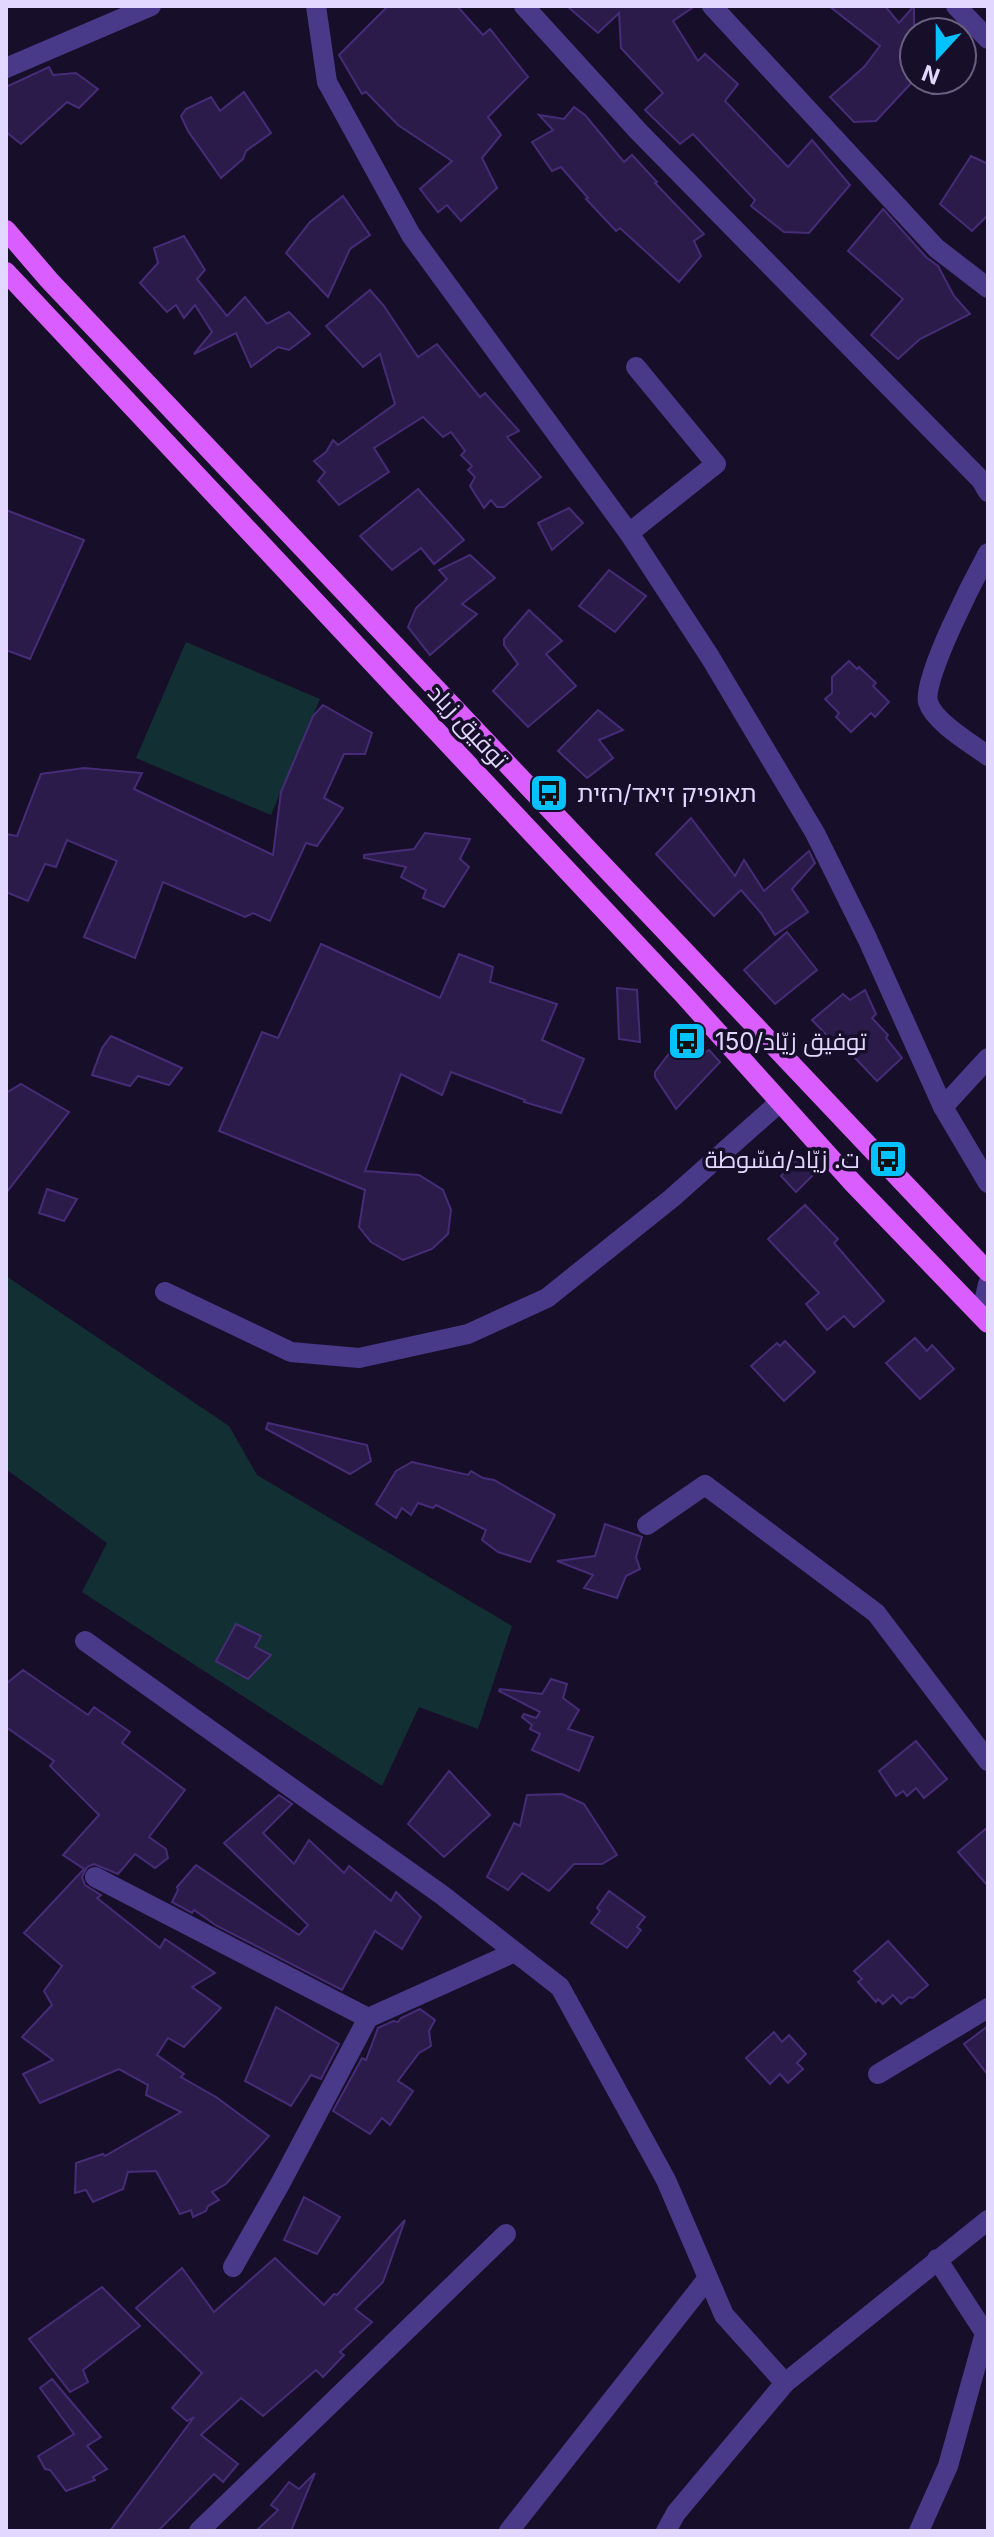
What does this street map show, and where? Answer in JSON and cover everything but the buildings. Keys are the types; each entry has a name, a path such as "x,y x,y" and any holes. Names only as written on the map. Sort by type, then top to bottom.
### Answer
{"main road":[{"name":"توفيق زياد","path":"6,230 49,280 988,1272"},
{"name":"توفيق زياد","path":"6,272 644,952 853,1183 986,1317"}],"street":[{"path":"6,68 151,6"},
{"path":"316,6 327,82 411,235 629,533 710,657 815,833 867,938 943,1107 988,1183"},
{"path":"524,6 639,132 981,480 988,492"},
{"path":"712,6 936,248 988,288"},
{"path":"956,6 988,39"},
{"path":"629,533 716,464 636,367"},
{"path":"988,553 960,603 930,684 927,701 947,726 988,756"},
{"path":"943,1107 988,1058"},
{"path":"165,1292 291,1352 359,1358 468,1334 547,1298 672,1198 780,1102"},
{"path":"986,1317 988,1284"},
{"path":"647,1525 705,1485 876,1613 988,1761"},
{"path":"85,1641 442,1895 560,1987 666,2180 724,2315 785,2383"},
{"path":"95,1877 368,2018"},
{"path":"233,2267 368,2018 515,1952"},
{"path":"878,2074 988,2008"},
{"path":"666,2531 676,2513 785,2383 988,2220"},
{"path":"199,2531 506,2234"},
{"path":"919,2531 948,2466 985,2333 937,2259"},
{"path":"509,2531 708,2278"}],"green space":[{"path":"186,642 320,699 271,815 136,758"},
{"path":"6,1276 229,1426 257,1475 512,1626 478,1729 419,1707 382,1786 82,1592 107,1543 6,1469"}],"place":[{"name":"תאופיק זיאד/הזית","path":"549,793"},
{"name":"توفيق زيّاد/150","path":"687,1041"},
{"name":"ت. زيّاد/فسّوطة","path":"888,1159"}]}
